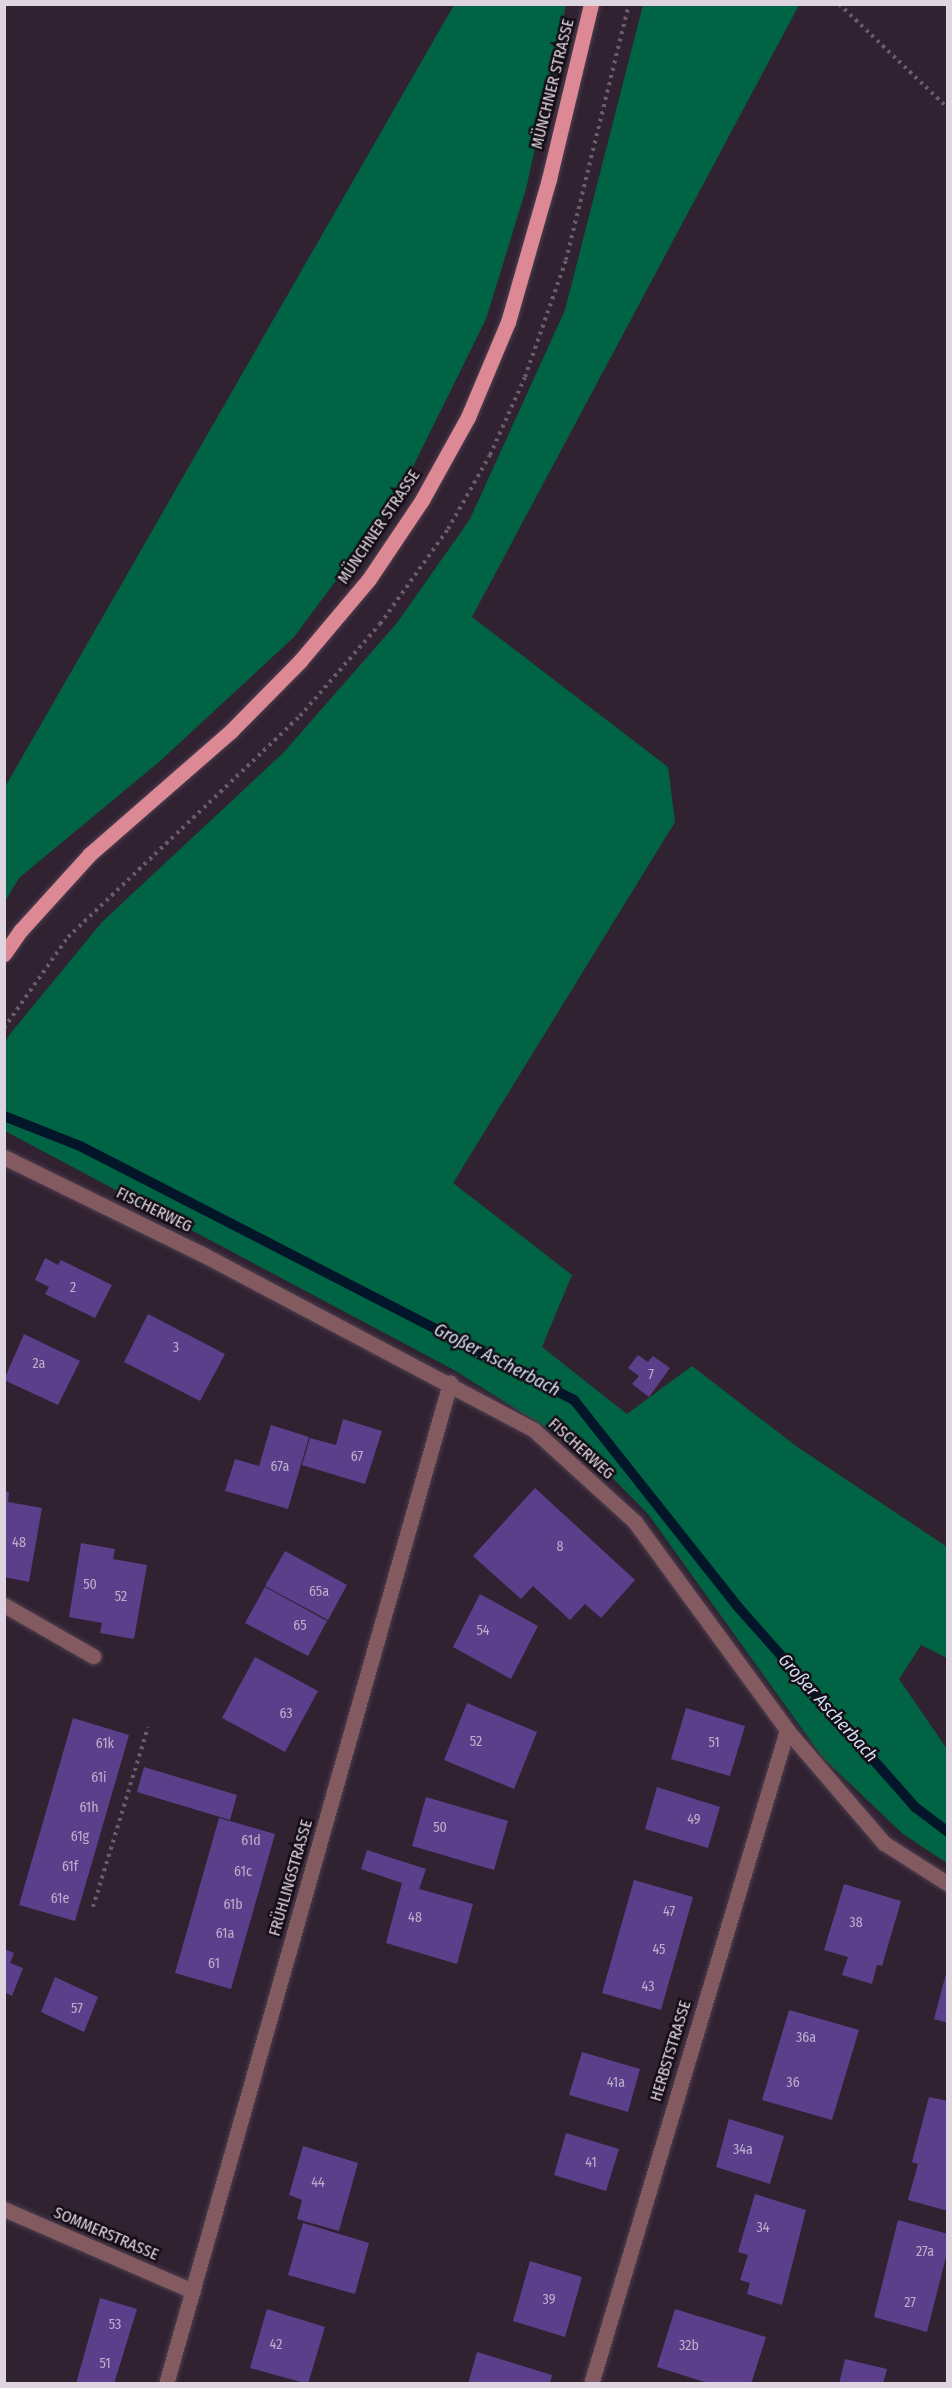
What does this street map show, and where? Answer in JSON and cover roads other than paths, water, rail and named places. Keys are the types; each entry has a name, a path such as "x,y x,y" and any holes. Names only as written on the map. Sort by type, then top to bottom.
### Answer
{"main road":[{"name":"MÜNCHNER STRASSE","path":"4,954 21,930 90,855 231,731 300,662 369,579 422,500 468,417 508,322 549,179 591,4"}],"street":[{"name":"FISCHERWEG","path":"4,1157 200,1253 450,1383 534,1430 635,1522 787,1730 884,1843 948,1884"},
{"name":"FRÜHLINGSTRASSE","path":"166,2384 450,1383"},
{"path":"4,1605 93,1656"},
{"name":"HERBSTSTRASSE","path":"591,2384 787,1730"},
{"name":"SOMMERSTRASSE","path":"4,2210 193,2291"}],"waterway":[{"name":"Großer Ascherbach","path":"4,1116 80,1146 574,1400 739,1608 915,1807 948,1832"}]}
